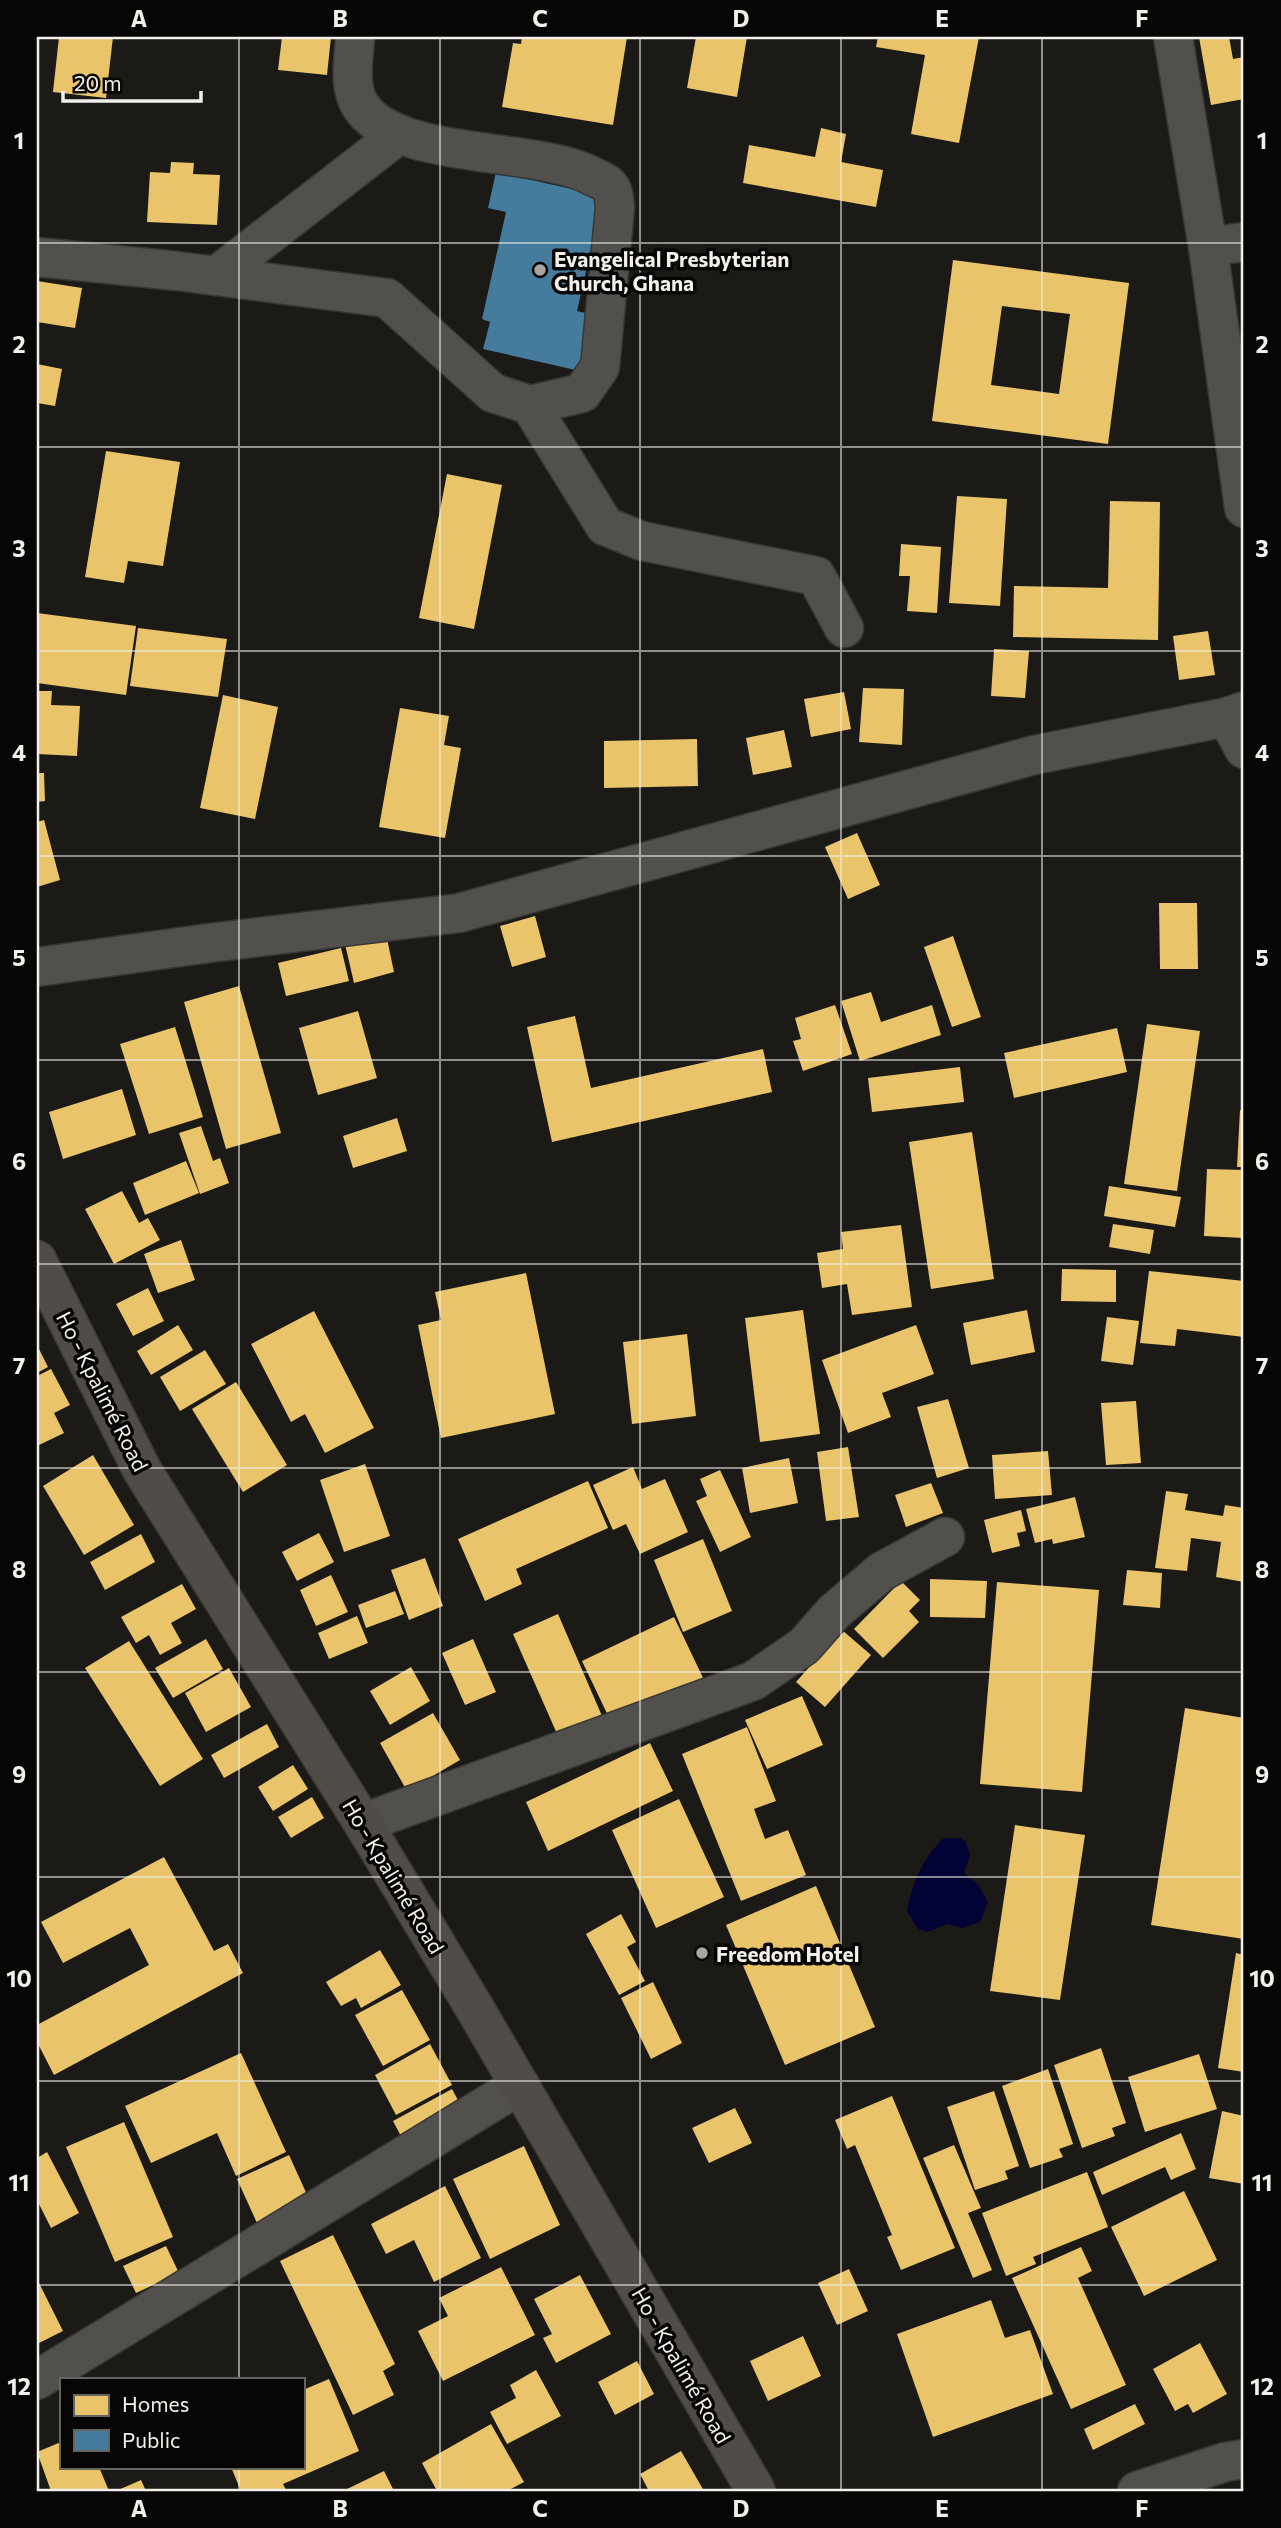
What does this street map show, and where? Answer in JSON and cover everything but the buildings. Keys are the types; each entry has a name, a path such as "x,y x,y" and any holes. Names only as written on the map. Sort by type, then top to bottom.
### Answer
{"main road":[{"name":"Ho - Kpalimé Road","path":"37,1260 142,1470 363,1823 520,2085 747,2487"}],"street":[{"path":"37,257 387,298 493,393 530,405 582,393 600,366 614,207 613,193 608,184 582,171 555,164 494,155 398,135 360,106 353,86 355,37"},
{"path":"1172,37 1226,244 1244,508"},
{"path":"216,276 398,135"},
{"path":"530,405 605,526 642,541 816,576 844,628"},
{"path":"37,967 208,943 459,913 1034,755 1238,726"},
{"path":"363,1823 753,1681 804,1646 834,1612 881,1572 945,1536"},
{"path":"37,2380 520,2085"},
{"path":"1137,2491 1225,2462 1244,2459"}],"shaded area":[{"path":"944,1838 960,1838 966,1842 970,1855 964,1873 979,1886 988,1902 980,1922 963,1928 947,1924 927,1932 918,1929 907,1911 920,1872 930,1853"}],"place":[{"name":"Evangelical Presbyterian Church, Ghana","path":"540,270"},
{"name":"Freedom Hotel","path":"702,1953"}]}
